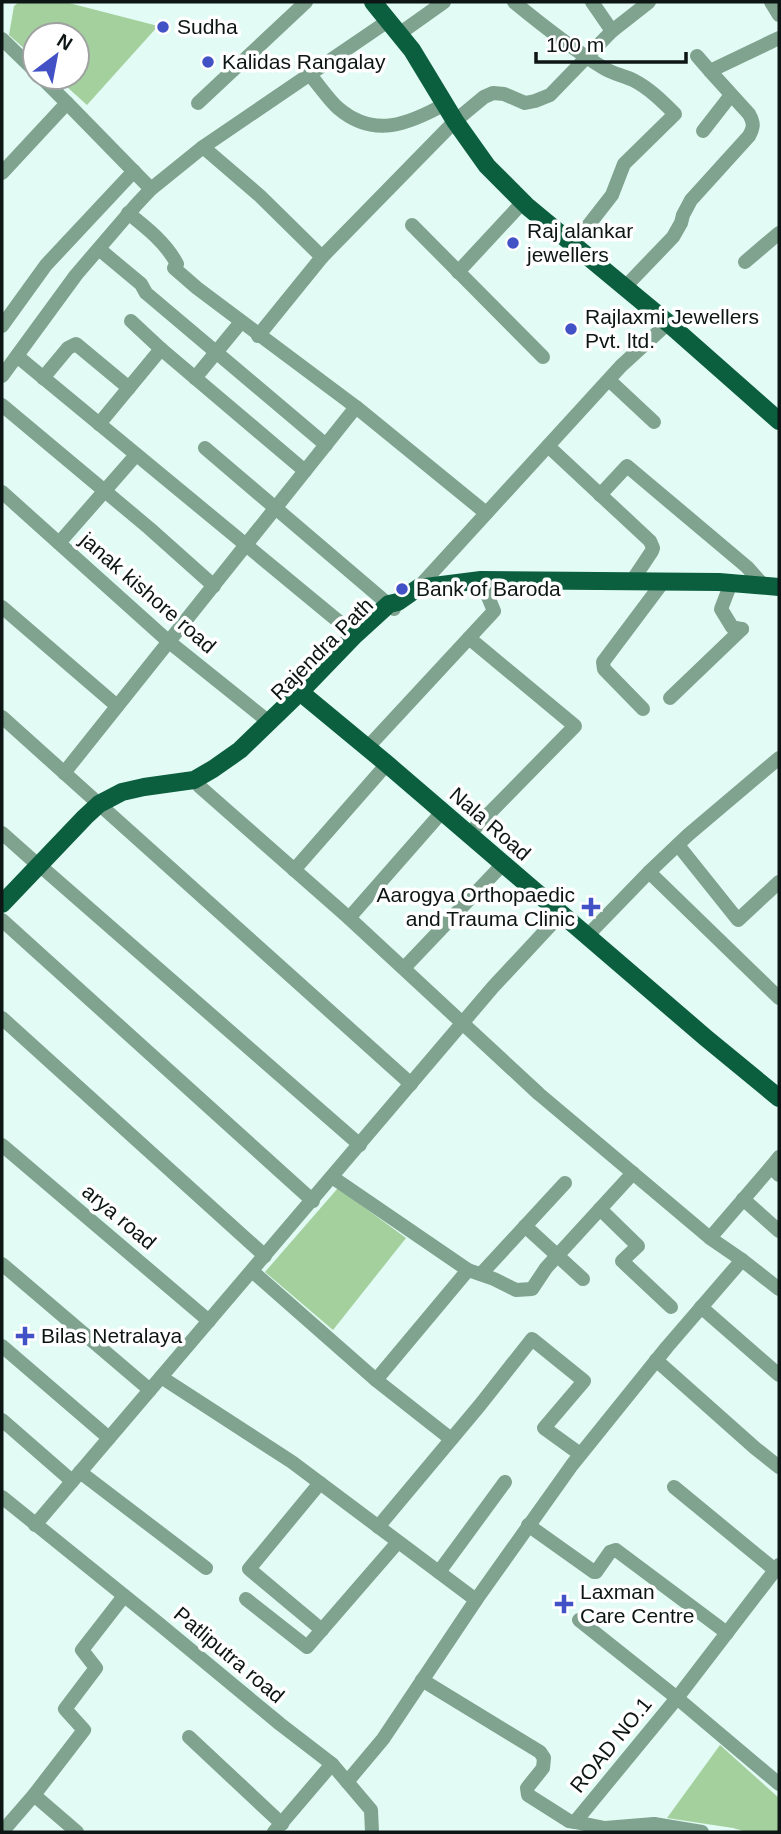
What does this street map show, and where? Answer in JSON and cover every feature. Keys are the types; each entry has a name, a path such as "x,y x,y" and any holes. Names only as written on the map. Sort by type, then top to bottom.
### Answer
{"main road":[{"path":"373,2 412,50 444,104 487,166 523,202 668,323 779,421"},
{"path":"394,605 418,588 481,580 731,583 771,586"},
{"name":"Rajendra Path","path":"3,907 102,807 122,792 194,780 243,753 269,722 303,695 355,635 394,605"},
{"name":"Rajendra Path","path":"102,807 199,786 218,776 394,605"},
{"name":"Nala Road","path":"303,695 779,1098"}],"street":[{"path":"198,103 306,2"},
{"path":"2,376 76,275 151,190 203,147 310,75 444,2"},
{"path":"514,2 586,56 609,71 634,80 660,98 675,114 624,164 612,195 573,244"},
{"path":"592,2 612,31"},
{"path":"258,335 322,257 455,121 484,97 493,93 505,94 524,103 550,95 612,31 649,2"},
{"path":"771,2 779,15"},
{"path":"710,71 779,38"},
{"path":"2,39 21,57"},
{"path":"625,287 673,237 691,200 753,129 754,121 749,114 697,56"},
{"path":"310,75 338,107 357,121 371,125 407,123 444,104"},
{"path":"55,91 151,190"},
{"path":"703,131 731,95"},
{"path":"2,173 67,103"},
{"path":"203,147 260,196 322,257"},
{"path":"2,326 46,265 134,171"},
{"path":"458,272 523,202"},
{"path":"128,213 149,229 167,248 177,264 174,268 197,288 356,408 486,513"},
{"path":"412,225 543,357"},
{"path":"746,262 779,234"},
{"path":"99,248 141,284 146,293 326,445"},
{"path":"131,321 305,471"},
{"path":"195,378 241,322"},
{"path":"418,588 621,366 668,323"},
{"path":"43,378 68,348 76,344 129,388"},
{"path":"99,424 161,349"},
{"path":"17,356 355,635"},
{"path":"609,380 654,422"},
{"path":"2,405 149,527 214,586"},
{"path":"64,773 356,408"},
{"path":"548,446 652,545 652,551 632,581"},
{"path":"205,448 394,605"},
{"path":"59,543 136,455"},
{"path":"600,495 627,466 771,586"},
{"name":"janak kishore road","path":"2,492 169,641 269,722"},
{"path":"367,748 494,611 481,580"},
{"path":"643,709 604,669 603,662 663,582"},
{"path":"670,698 743,629 732,627 721,609 731,583"},
{"path":"2,607 117,706"},
{"path":"468,835 575,726 469,638"},
{"path":"2,717 411,1084"},
{"path":"587,936 678,845 779,758"},
{"path":"294,870 387,764"},
{"path":"199,786 349,918 540,1094 710,1238 779,1289"},
{"path":"349,918 442,812"},
{"path":"2,832 360,1145"},
{"path":"678,845 738,920 779,882"},
{"path":"404,968 503,864"},
{"path":"649,872 779,998"},
{"path":"3,907 313,1201"},
{"path":"35,1525 493,987 561,914"},
{"path":"2,1018 265,1256"},
{"name":"arya road","path":"2,1145 209,1321"},
{"path":"710,1238 743,1199 776,1167"},
{"path":"332,1177 474,1272 516,1290 532,1289 546,1268 634,1173"},
{"path":"376,1380 474,1272 525,1226 565,1183"},
{"path":"743,1199 779,1231"},
{"path":"600,1209 638,1246 622,1261 671,1307"},
{"path":"525,1226 583,1279"},
{"path":"347,1782 383,1739 476,1600 580,1454 742,1260"},
{"path":"2,1264 150,1390"},
{"path":"252,1271 376,1380 451,1439"},
{"path":"701,1307 779,1375"},
{"path":"378,1527 531,1339 584,1381 544,1428 580,1454"},
{"path":"2,1346 109,1438"},
{"path":"656,1360 779,1467"},
{"path":"161,1377 292,1462 476,1600"},
{"path":"2,1420 76,1477 206,1568"},
{"path":"439,1572 505,1482"},
{"path":"320,1483 249,1569 322,1630"},
{"path":"674,1487 777,1567"},
{"name":"Patliputra road","path":"2,1497 332,1765 371,1810 372,1832"},
{"path":"528,1525 594,1572 610,1552 616,1550 727,1633"},
{"path":"246,1599 307,1647 398,1542"},
{"name":"ROAD NO.1","path":"702,1832 605,1828 575,1822 677,1698 777,1567"},
{"path":"2,1832 84,1730 65,1709 96,1668 82,1650 124,1596"},
{"path":"579,1620 677,1698"},
{"path":"422,1680 540,1752 544,1758 543,1768 526,1792 569,1821 575,1822"},
{"name":"ROAD NO.1","path":"677,1698 779,1784"},
{"path":"189,1737 278,1828 332,1765"},
{"path":"34,1795 77,1832"}],"green space":[{"path":"19,2 65,2 158,26 87,105 72,91 91,91 91,21 21,21 21,46 9,35 14,6"},
{"path":"338,1188 406,1238 333,1330 265,1272"},
{"path":"720,1745 779,1798 779,1832 747,1832 667,1818"}],"place":[{"name":"Sudha","path":"163,27"},
{"name":"Kalidas Rangalay","path":"208,62"},
{"name":"Raj alankar jewellers","path":"513,243"},
{"name":"Rajlaxmi Jewellers Pvt. ltd.","path":"571,329"},
{"name":"Bank of Baroda","path":"402,589"},
{"name":"Aarogya Orthopaedic and Trauma Clinic","path":"591,907"},
{"name":"Bilas Netralaya","path":"25,1336"},
{"name":"Laxman Care Centre","path":"564,1604"}]}
